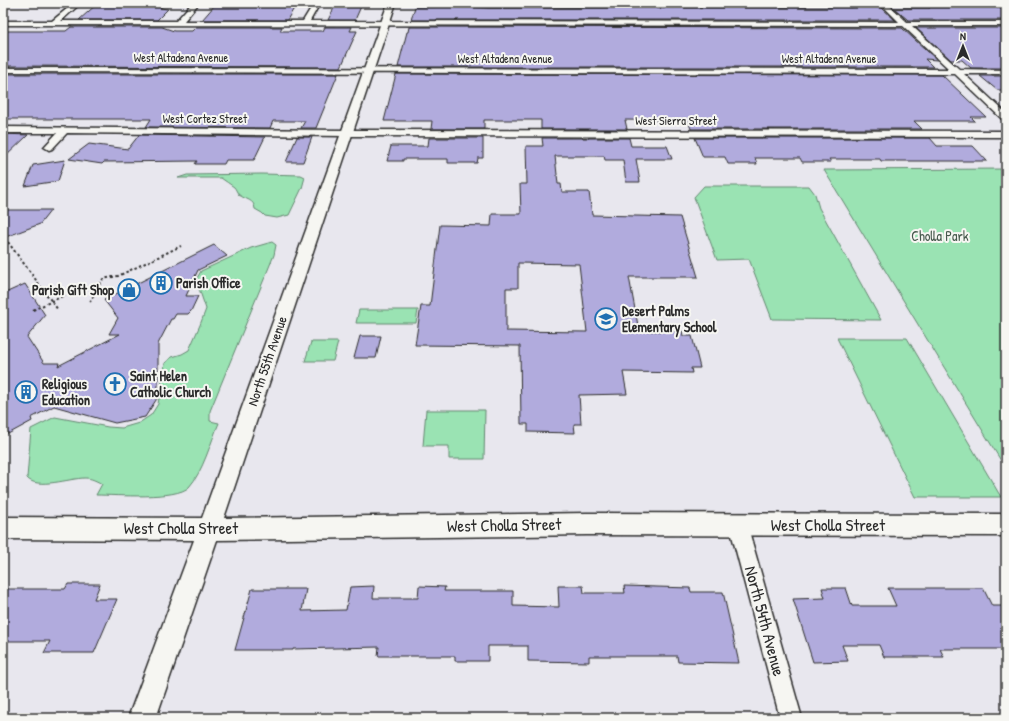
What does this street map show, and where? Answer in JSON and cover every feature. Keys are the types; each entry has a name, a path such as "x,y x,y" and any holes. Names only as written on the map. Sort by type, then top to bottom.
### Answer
{"street":[{"path":"54,23 78,3"},
{"path":"178,23 196,3"},
{"path":"305,23 317,3"},
{"name":"North 55th Avenue","path":"142,718 210,528 392,3"},
{"path":"883,3 1006,118"},
{"path":"3,23 1006,24"},
{"name":"West Altadena Avenue","path":"3,70 1006,72"},
{"name":"West Cortez Street","path":"3,130 346,133"},
{"path":"49,147 64,131"},
{"name":"West Sierra Street","path":"346,133 1006,134"},
{"name":"West Cholla Street","path":"3,528 210,528 587,524 1006,525"},
{"name":"North 54th Avenue","path":"738,524 791,718"}],"path":[{"path":"5,238 58,310"},
{"path":"90,302 103,279 118,276 181,246"},
{"path":"33,310 65,295"}],"green space":[{"name":"Cholla Park","path":"1006,169 1006,469 824,170"},
{"path":"187,175 301,175 305,177 302,188 289,215 277,218 265,216 255,209 251,201 239,195 234,187 221,178 178,178"},
{"path":"704,186 809,186 815,194 819,208 881,320 772,319 749,259 717,260 694,197"},
{"path":"272,242 276,245 274,255 210,411 210,421 219,423 203,465 189,487 172,494 145,496 96,495 102,484 85,478 38,483 27,478 31,429 55,417 108,427 122,428 139,423 151,415 158,404 165,363 172,357 189,350 206,309 196,280 201,271 251,248"},
{"path":"359,310 418,310 416,323 356,323"},
{"path":"837,338 907,338 1001,497 915,497"},
{"path":"311,342 338,342 333,361 305,361"},
{"path":"426,410 485,410 484,459 449,459 449,446 423,446"}],"building":[{"path":"98,3 166,3 160,8 168,9 157,20 79,20"},
{"path":"222,3 244,5 296,5 287,20 202,20 215,5 220,5"},
{"path":"342,4 362,4 355,20 328,20 335,6 341,6"},
{"path":"461,6 488,8 872,7 882,8 895,20 411,20 415,7"},
{"path":"929,7 1006,8 1006,20 908,20 894,8 930,8"},
{"path":"71,27 162,27 174,31 192,31 196,27 282,27 280,31 323,31 325,27 352,27 350,31 357,31 341,67 3,66 3,31 66,31"},
{"path":"409,27 902,28 937,60 925,59 933,67 398,67"},
{"path":"916,28 1006,28 1006,68 971,68 962,60 951,60"},
{"path":"3,74 338,74 316,128 301,128 305,121 273,121 270,128 146,127 151,119 3,119"},
{"path":"396,74 942,75 986,117 971,117 975,121 914,121 922,129 691,129 688,121 625,120 627,129 541,129 541,120 484,120 484,129 431,129 432,121 384,121"},
{"path":"980,76 1006,76 1006,90 997,90"},
{"path":"3,134 28,135 3,159"},
{"path":"139,135 265,137 254,160 226,160 224,164 195,164 197,161 104,162 102,164 69,159 89,144 128,149"},
{"path":"297,137 312,137 303,162 286,162"},
{"path":"429,138 483,138 483,158 478,158 477,163 448,163 448,159 403,159 403,161 387,161 391,146 428,146"},
{"path":"542,138 629,138 631,146 667,146 672,159 636,159 640,182 626,182 623,160 605,160 604,156 555,156 558,184 561,184 562,192 589,192 592,215 680,217 698,277 629,277 639,331 682,331 683,336 692,336 700,368 691,368 692,373 623,372 627,394 579,395 581,424 574,424 575,433 528,432 528,424 521,424 520,346 415,345 421,306 430,306 440,225 491,226 492,214 521,214 520,184 527,184 526,146 543,146","holes":["518,263 579,264 587,332 506,331 506,288 518,288"]},
{"path":"695,138 930,138 937,146 973,146 987,161 881,161 880,159 829,159 831,162 802,162 800,158 755,158 757,164 728,164 725,157 703,157"},
{"path":"65,160 58,181 25,186 33,165"},
{"path":"3,210 51,210 40,224 3,238"},
{"path":"214,245 227,256 198,270 186,296 198,296 191,311 188,314 176,314 173,319 171,319 158,344 158,397 145,417 115,423 54,406 31,418 32,421 8,434 3,424 3,294 25,284 45,315 27,337 44,363 59,363 58,366 120,334 109,334 118,318 104,300"},
{"path":"360,336 381,336 376,358 354,358"},
{"path":"68,584 100,584 94,599 117,599 94,653 44,653 50,641 3,641 3,589 65,589"},
{"path":"374,586 373,598 418,598 419,586 445,587 444,591 513,591 513,606 559,607 558,586 583,586 584,593 625,593 624,586 690,588 691,592 723,592 739,663 678,662 677,656 589,656 589,662 528,661 528,646 488,646 488,661 455,661 455,656 378,656 379,647 293,650 235,650 252,589 306,589 302,611 346,610 350,587"},
{"path":"822,588 846,588 852,606 896,606 888,588 983,588 992,606 1006,606 1006,649 940,649 944,657 884,657 879,645 842,645 848,661 813,662 793,599 825,598"}],"place":[{"name":"Parish Office","path":"161,283"},
{"name":"Parish Gift Shop","path":"129,290"},
{"name":"Desert Palms Elementary School","path":"606,319"},
{"name":"Saint Helen Catholic Church","path":"115,384"},
{"name":"Religious Education","path":"26,392"}]}
